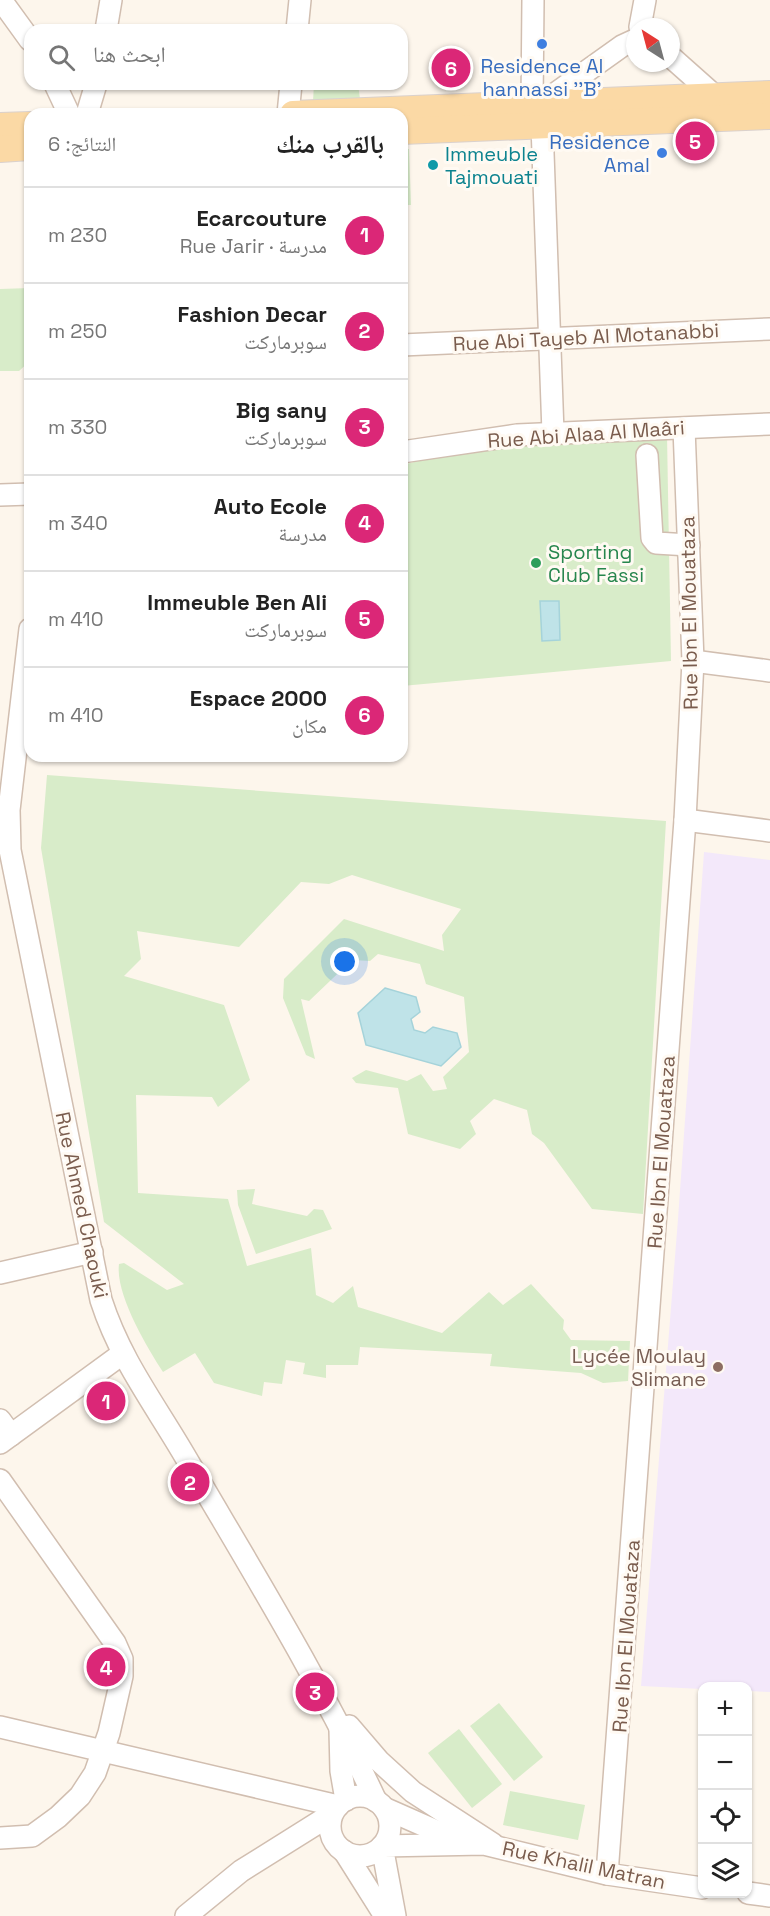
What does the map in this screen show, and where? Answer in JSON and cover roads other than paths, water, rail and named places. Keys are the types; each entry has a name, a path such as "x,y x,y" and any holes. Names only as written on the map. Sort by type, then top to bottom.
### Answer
{"main road":[{"path":"408,130 539,111 770,94"},
{"path":"408,113 539,111 770,116"},
{"path":"0,126 24,124"},
{"path":"0,149 24,147"}],"street":[{"path":"1,0 24,32"},
{"path":"107,24 111,0"},
{"path":"298,24 300,0"},
{"path":"533,0 551,340 553,433"},
{"path":"642,18 645,0"},
{"path":"539,111 626,44"},
{"path":"680,65 716,97"},
{"path":"58,90 66,108"},
{"path":"89,108 94,90"},
{"path":"289,108 290,90"},
{"name":"Rue Abi Tayeb Al Motanabbi","path":"408,345 770,329"},
{"name":"Rue Abi Alaa Al Maâri","path":"408,451 517,435 770,424"},
{"name":"Rue Ibn El Mouataza","path":"607,1874 684,820 693,661 684,428"},
{"path":"647,456 652,538 656,543 689,545"},
{"path":"0,495 24,494"},
{"path":"693,661 770,671"},
{"name":"Rue Ahmed Chaouki","path":"24,682 8,823 6,872 92,1251 101,1300 122,1354 182,1449 337,1718 380,1804"},
{"path":"684,820 770,831"},
{"path":"0,1273 92,1251"},
{"path":"4,1433 122,1354"},
{"path":"0,1480 115,1643 123,1659 122,1676 103,1750 95,1773 80,1796 58,1817 32,1836 0,1838"},
{"path":"337,1718 345,1720 379,1761 413,1792 498,1848"},
{"name":"Rue Ahmed Chaouki","path":"337,1718 341,1771 339,1807"},
{"path":"0,1728 103,1750 339,1807"},
{"path":"186,1916 241,1871 356,1796 380,1804 390,1827 382,1846 395,1916"},
{"name":"Rue Khalil Matran","path":"380,1804 465,1844"},
{"path":"339,1807 332,1835 385,1916"},
{"name":"Rue Khalil Matran","path":"382,1846 484,1844 607,1874 698,1887"},
{"path":"344,1851 364,1856 382,1846"},
{"path":"752,1894 770,1896"}],"water":[{"path":"540,601 559,601 560,640 542,641"},
{"path":"385,988 416,997 420,1012 411,1019 414,1030 425,1033 433,1027 457,1033 461,1047 441,1066 366,1045 358,1013"}],"place":[{"name":"Residence Al hannassi ''B'","path":"542,44"},
{"name":"Espace 2000","path":"451,68"},
{"name":"Immeuble Ben Ali","path":"695,141"},
{"name":"Residence Amal","path":"662,153"},
{"name":"Immeuble Tajmouati","path":"433,165"},
{"name":"Sporting Club Fassi","path":"536,563"},
{"name":"Lycée Moulay Slimane","path":"718,1367"},
{"name":"Ecarcouture","path":"106,1401"},
{"name":"Fashion Decar","path":"190,1482"},
{"name":"Auto Ecole","path":"106,1667"},
{"name":"Big sany","path":"315,1692"}]}
